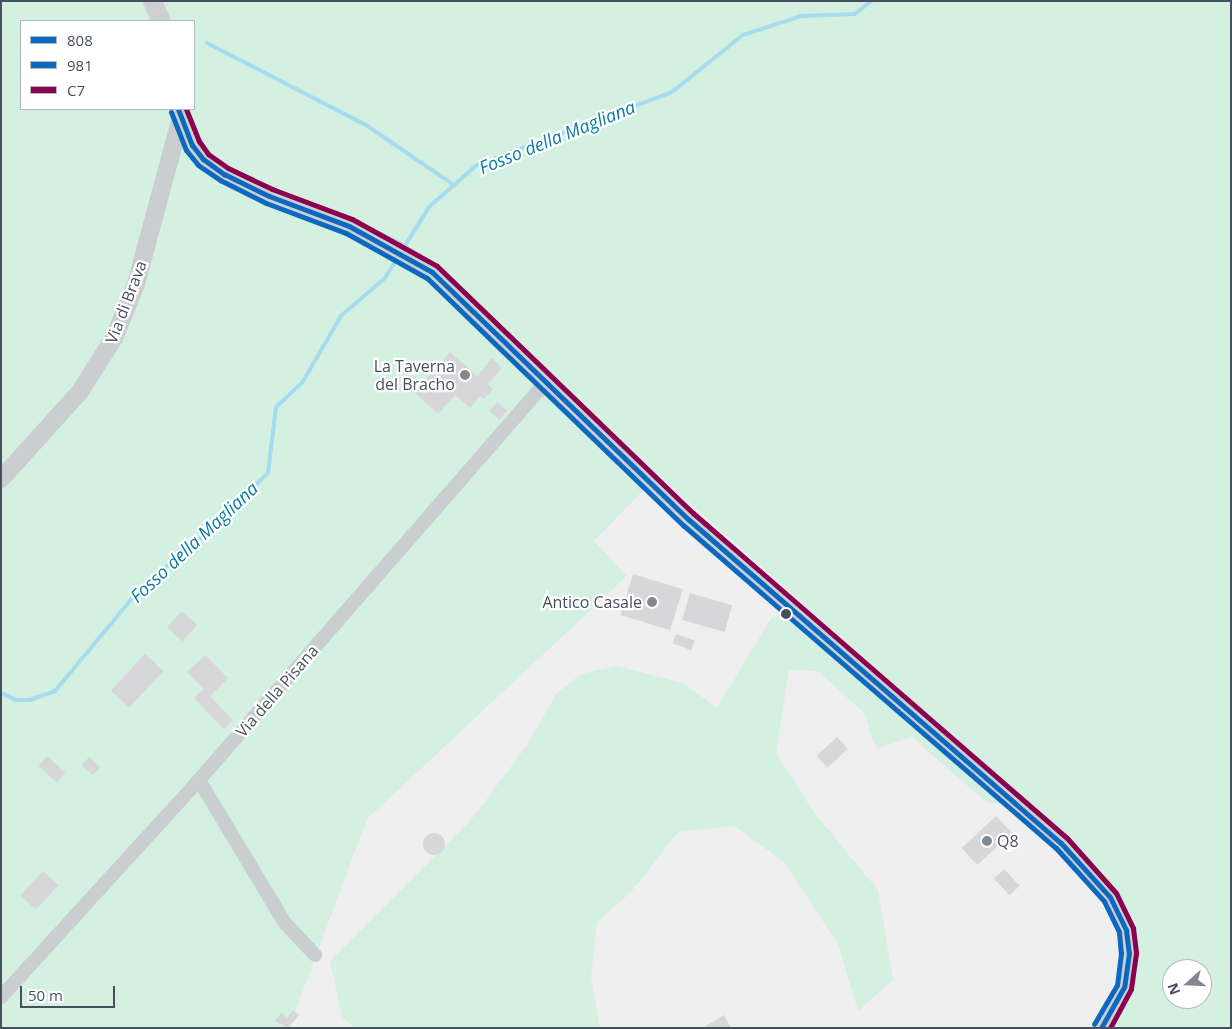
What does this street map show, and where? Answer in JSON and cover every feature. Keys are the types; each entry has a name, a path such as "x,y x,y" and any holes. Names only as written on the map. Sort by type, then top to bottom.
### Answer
{"main road":[{"path":"152,1 161,20"},
{"path":"179,115 198,153 224,174 383,242 420,264 547,381 688,519 1012,799 1095,879 1120,913 1128,946 1122,992 1101,1028"}],"street":[{"name":"Via di Brava","path":"1,479 79,393 114,338 136,284 179,115"},
{"name":"Via della Pisana","path":"1,997 199,780 547,381"},
{"path":"199,780 285,923 315,955"}],"green space":[{"path":"1,1 1231,1 1231,1028 1108,1028 1135,942 1059,830 658,475 594,541 627,576 367,819 289,1028 1,1028"},
{"path":"786,615 1004,803 987,803 912,737 878,748 872,739 865,714 818,671 789,670 776,753 813,811 878,890 893,980 858,1011 838,944 784,862 735,826 678,832 631,892 597,922 591,978 600,1028 354,1028 342,1017 330,961 471,820 528,744 556,694 581,674 617,666 683,683 717,708 772,617"}],"building":[{"path":"450,352 477,376 492,358 502,368 488,384 493,389 484,399 480,396 470,408 455,395 438,414 414,392"},
{"path":"497,402 507,410 500,420 489,411"},
{"name":"Antico Casale","path":"633,574 683,589 670,630 620,615"},
{"path":"690,593 732,605 725,632 682,620"},
{"path":"182,611 197,625 182,641 167,627"},
{"path":"676,634 695,641 691,650 673,643"},
{"path":"145,654 163,671 129,708 111,691"},
{"path":"205,655 228,678 210,696 233,720 224,729 194,698 204,689 187,672"},
{"path":"837,737 848,749 827,768 817,756"},
{"path":"47,756 66,773 57,782 38,766"},
{"path":"89,757 100,767 93,775 82,765"},
{"name":"Q8","path":"996,816 1012,833 977,865 962,848"},
{"path":"434,833 442,836 445,844 442,852 434,855 426,852 423,844 426,836"},
{"path":"1004,869 1020,886 1009,895 994,879"},
{"path":"43,871 58,885 36,909 20,895"},
{"path":"293,1010 299,1015 288,1028 275,1021 281,1013 287,1018"},
{"path":"724,1015 731,1028 707,1028 706,1026"}],"waterway":[{"name":"Fosso della Magliana","path":"403,249 429,207 477,165 672,92 743,35 801,16 855,14 871,1"},
{"path":"207,43 366,125 454,185"},
{"name":"Fosso della Magliana","path":"1,693 16,700 30,700 55,691 140,589 203,536 268,473 276,407 302,383 341,316 385,278 398,257"}],"transit line":[{"name":"808","path":"178,110 192,145 203,159 224,174 269,196 349,226 432,272 688,519 1061,843 1110,897 1126,930 1129,953 1124,987 1101,1028"},
{"name":"C7","path":"186,110 199,141 208,154 228,168 272,189 352,219 437,266 693,513 1067,838 1116,893 1133,928 1136,953 1131,989 1110,1028"},
{"name":"981","path":"171,112 186,150 198,165 220,180 266,203 346,233 427,278 683,525 1056,848 1104,901 1119,932 1121,953 1117,985 1094,1024"}],"place":[{"name":"La Taverna del Bracho","path":"465,375"},
{"name":"Antico Casale","path":"652,602"},
{"name":"Q8","path":"987,841"}]}
